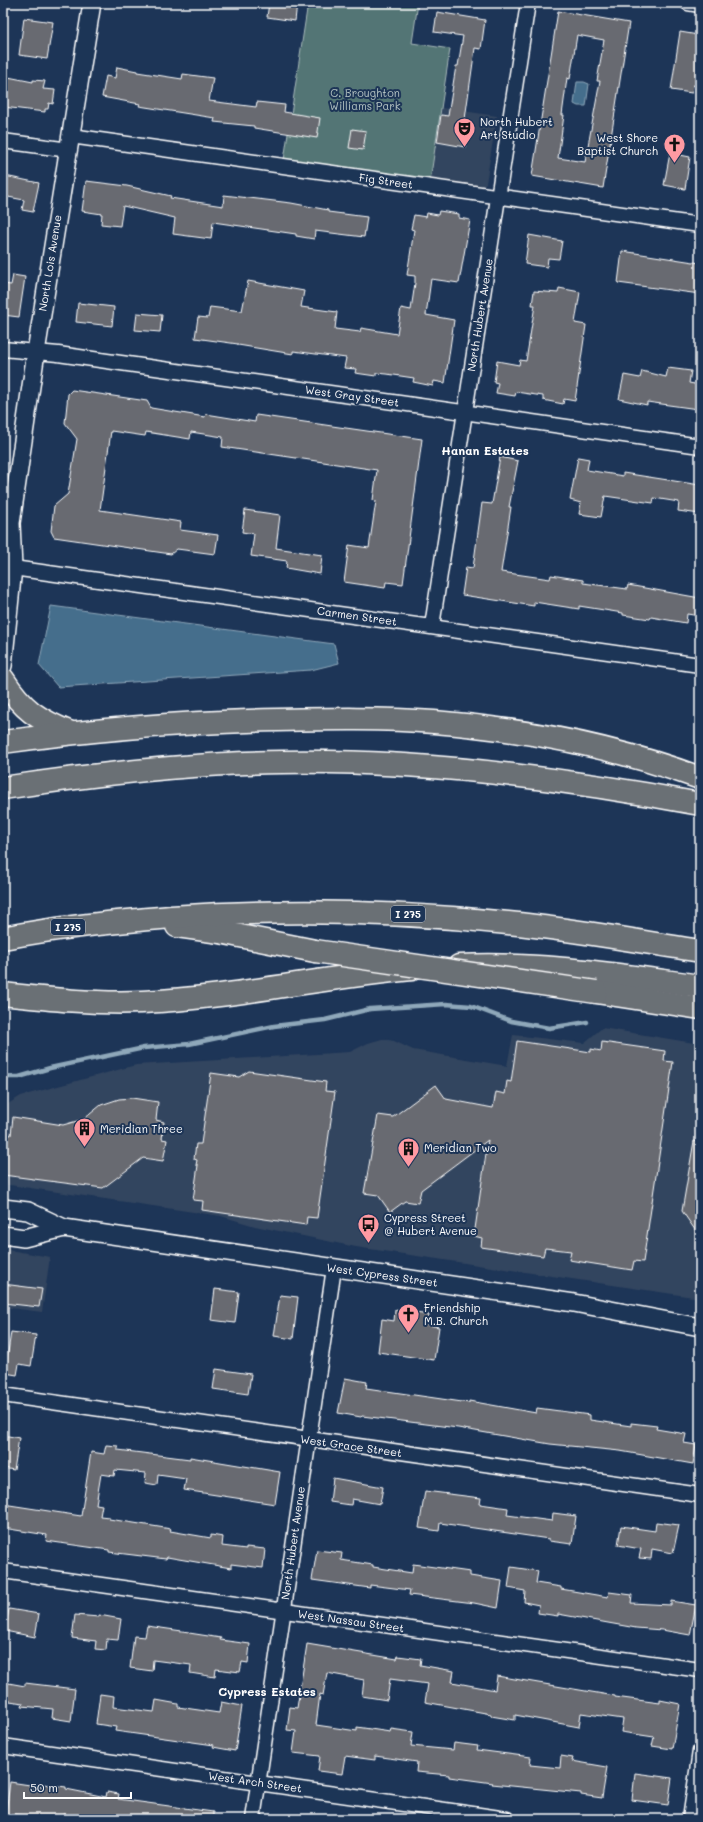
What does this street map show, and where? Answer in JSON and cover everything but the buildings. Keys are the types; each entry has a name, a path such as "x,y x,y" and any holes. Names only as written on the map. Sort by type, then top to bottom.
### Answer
{"highway":[{"path":"3,679 13,695 29,711 53,725 71,733"},
{"path":"3,742 71,733 243,721 356,719 433,722 467,725 583,744 621,753 700,778"},
{"path":"3,788 118,772 191,766 283,762 376,764 456,769 533,777 589,784 700,804"},
{"name":"I 275","path":"12,936 114,922 229,913 334,912 401,914 509,923 700,951"},
{"path":"114,922 190,928 315,951 700,1008"},
{"path":"8,998 140,1002 224,994 377,972 479,965 522,965 567,968 700,986"}],"street":[{"name":"North Lois Avenue","path":"3,544 36,352 92,3"},
{"name":"North Hubert Avenue","path":"432,626 528,3"},
{"path":"688,3 700,5"},
{"name":"Fig Street","path":"3,141 70,143 498,197 700,225"},
{"name":"West Gray Street","path":"3,349 36,352 700,446"},
{"name":"North Lois Avenue","path":"3,666 14,568 7,522"},
{"name":"Carmen Street","path":"14,568 700,665"},
{"name":"West Cypress Street","path":"3,1208 28,1211 64,1228 574,1303 700,1327"},
{"name":"West Cypress Street","path":"3,1235 24,1238 64,1228"},
{"name":"North Hubert Avenue","path":"253,1819 334,1268"},
{"name":"West Grace Street","path":"3,1395 308,1440 700,1495"},
{"name":"West Nassau Street","path":"3,1570 700,1670"},
{"name":"West Arch Street","path":"3,1746 507,1819"},
{"path":"690,1819 700,1751"}],"shaded area":[{"path":"577,82 589,84 586,106 578,106 574,104"},
{"name":"North Hubert Art Studio","path":"442,108 497,116 486,183 482,188 430,181"},
{"path":"51,606 334,644 339,663 311,670 58,687 39,665"},
{"path":"602,1028 700,1044 700,1298 356,1247 255,1226 221,1216 3,1184 3,1107 21,1096 136,1065 350,1052 368,1043 382,1039 394,1041 413,1050 507,1066 513,1035 584,1043"},
{"path":"3,1249 50,1257 42,1312 3,1307"}],"green space":[{"name":"C. Broughton Williams Park","path":"308,3 418,3 412,43 450,49 430,181 284,160"}],"waterway":[{"path":"3,1077 19,1077 50,1068 144,1048 189,1044 274,1026 325,1020 370,1009 446,1004 471,1006 511,1021 549,1028 587,1022"}],"place":[{"name":"North Hubert Art Studio","path":"464,148"},
{"name":"West Shore Baptist Church","path":"674,164"},
{"name":"Meridian Three","path":"84,1148"},
{"name":"Meridian Two","path":"409,1168"},
{"name":"Cypress Street @ Hubert Avenue","path":"368,1244"},
{"name":"Friendship M.B. Church","path":"408,1334"}],"district":[{"name":"Hanan Estates","path":"485,451"},
{"name":"Cypress Estates","path":"267,1692"}]}
